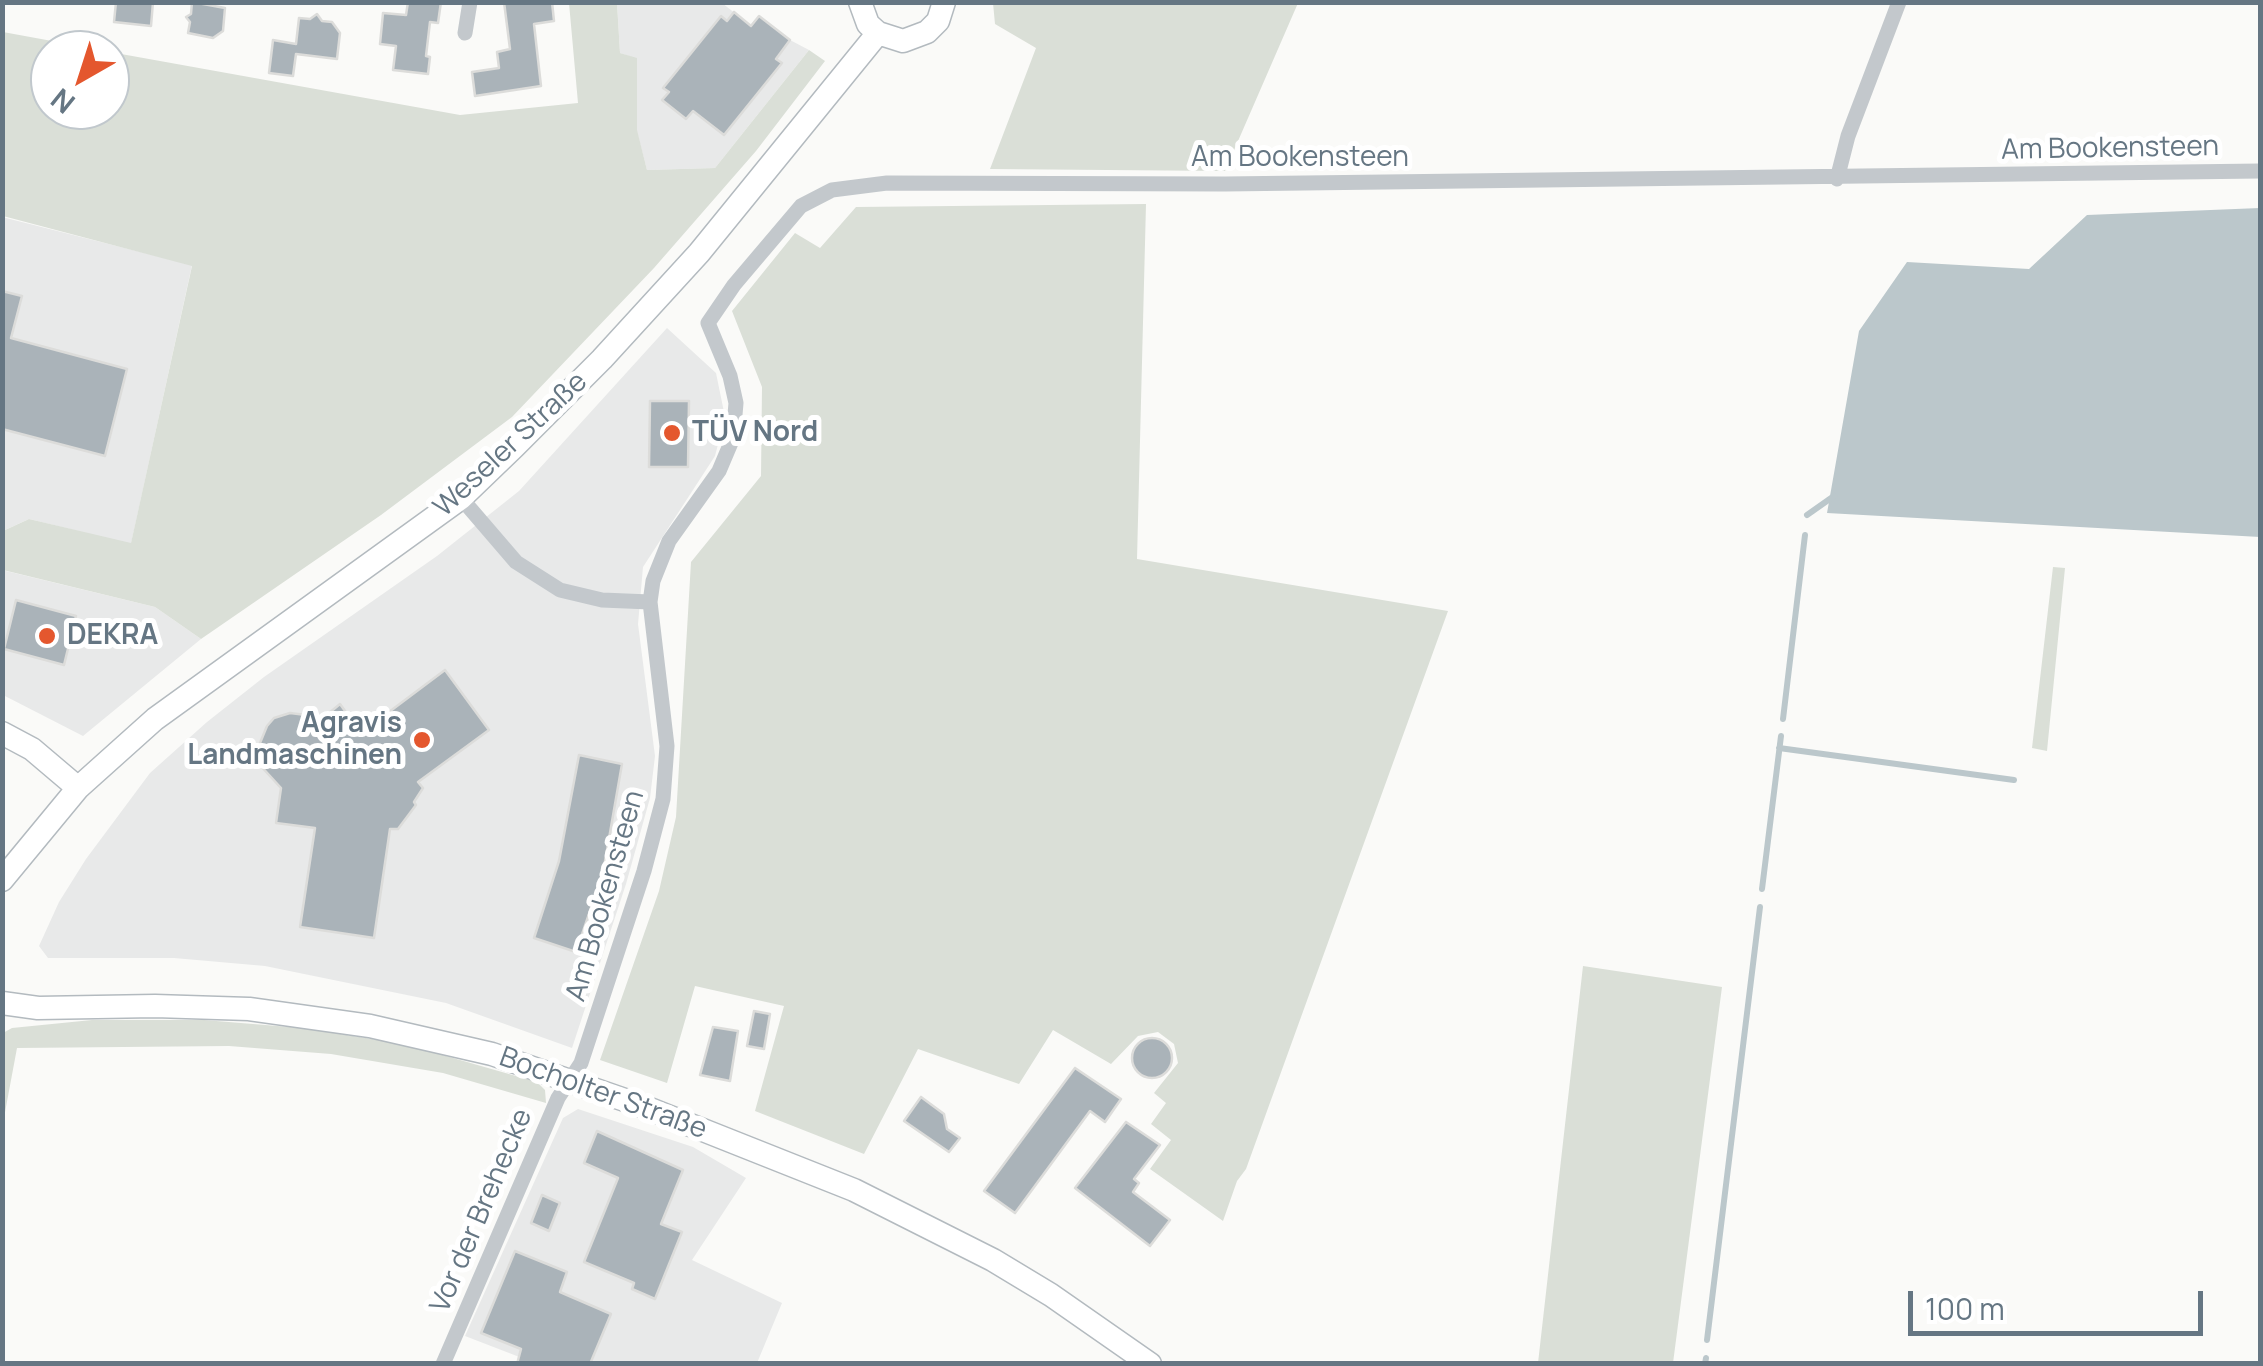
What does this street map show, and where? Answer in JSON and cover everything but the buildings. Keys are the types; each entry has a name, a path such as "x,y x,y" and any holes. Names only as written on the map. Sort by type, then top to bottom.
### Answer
{"street":[{"path":"466,33 470,2"},
{"path":"860,2 868,24 890,39 916,38 938,21 944,2"},
{"path":"1837,178 1848,136 1898,2"},
{"name":"Weseler Straße","path":"2,880 78,788 186,695 460,498 602,360 699,253 878,33"},
{"name":"Am Bookensteen","path":"570,1080 588,1043 663,799 667,746 650,602 653,581 669,541 719,471 732,438 736,403 730,376 708,323 734,284 801,206 832,190 886,183 1168,184 2260,171"},
{"path":"460,498 516,562 560,590 602,600 650,602"},
{"path":"2,734 32,749 78,788"},
{"name":"Bocholter Straße","path":"2,1003 38,1008 202,1007 330,1018 447,1042 570,1080 759,1151 902,1212 993,1260 1150,1364"},
{"name":"Vor der Brehecke","path":"443,1364 558,1098 570,1080"}],"shaded area":[{"path":"993,2 1298,3 1225,171 990,169 1036,48 995,24"},
{"path":"569,3 617,3 620,53 637,58 637,130 647,170 715,168 809,50 825,61 756,151 654,268 512,417 381,515 201,639 155,607 3,570 3,531 29,519 131,543 192,266 3,216 3,32 30,37 30,130 130,130 130,56 460,115 578,103"},
{"path":"617,3 722,3 750,25 759,16 809,50 715,168 647,170 637,132 637,59 620,53"},
{"path":"1146,204 1137,559 1448,611 1246,1169 1237,1181 1223,1221 1150,1169 1171,1140 1151,1124 1166,1103 1154,1093 1178,1063 1174,1044 1158,1032 1138,1036 1111,1064 1053,1030 1019,1084 918,1049 864,1154 755,1111 784,1006 695,986 667,1083 600,1060 659,891 676,817 691,562 761,476 762,387 732,311 795,233 820,248 856,207"},
{"path":"2260,208 2260,537 1827,513 1859,331 1907,262 2029,269 2087,215"},
{"path":"2,217 192,265 131,544 29,519 3,531"},
{"path":"667,328 716,373 725,417 715,456 643,567 638,624 655,756 650,798 572,1048 446,1003 265,966 174,958 48,958 39,946 59,902 150,773 264,677 437,556 519,491"},
{"path":"2053,567 2065,568 2047,751 2032,748"},
{"path":"2,570 155,607 201,639 83,736 3,695"},
{"path":"1583,966 1722,987 1673,1363 1538,1363"},
{"path":"92,1020 204,1020 302,1028 404,1044 537,1082 545,1090 546,1103 443,1073 331,1054 229,1046 17,1048 3,1123 3,1033 12,1028"},
{"path":"578,1109 693,1147 746,1178 692,1260 782,1303 757,1363 535,1363 465,1336 563,1118"}],"waterway":[{"path":"1807,515 1834,496"},
{"path":"1783,719 1805,535"},
{"path":"1762,889 1781,736"},
{"path":"1779,748 2014,780"},
{"path":"1707,1340 1760,907"},
{"path":"1705,1364 1706,1358"}],"place":[{"name":"TÜV Nord","path":"672,433"},
{"name":"DEKRA","path":"47,636"},
{"name":"Agravis Landmaschinen","path":"422,740"}]}
